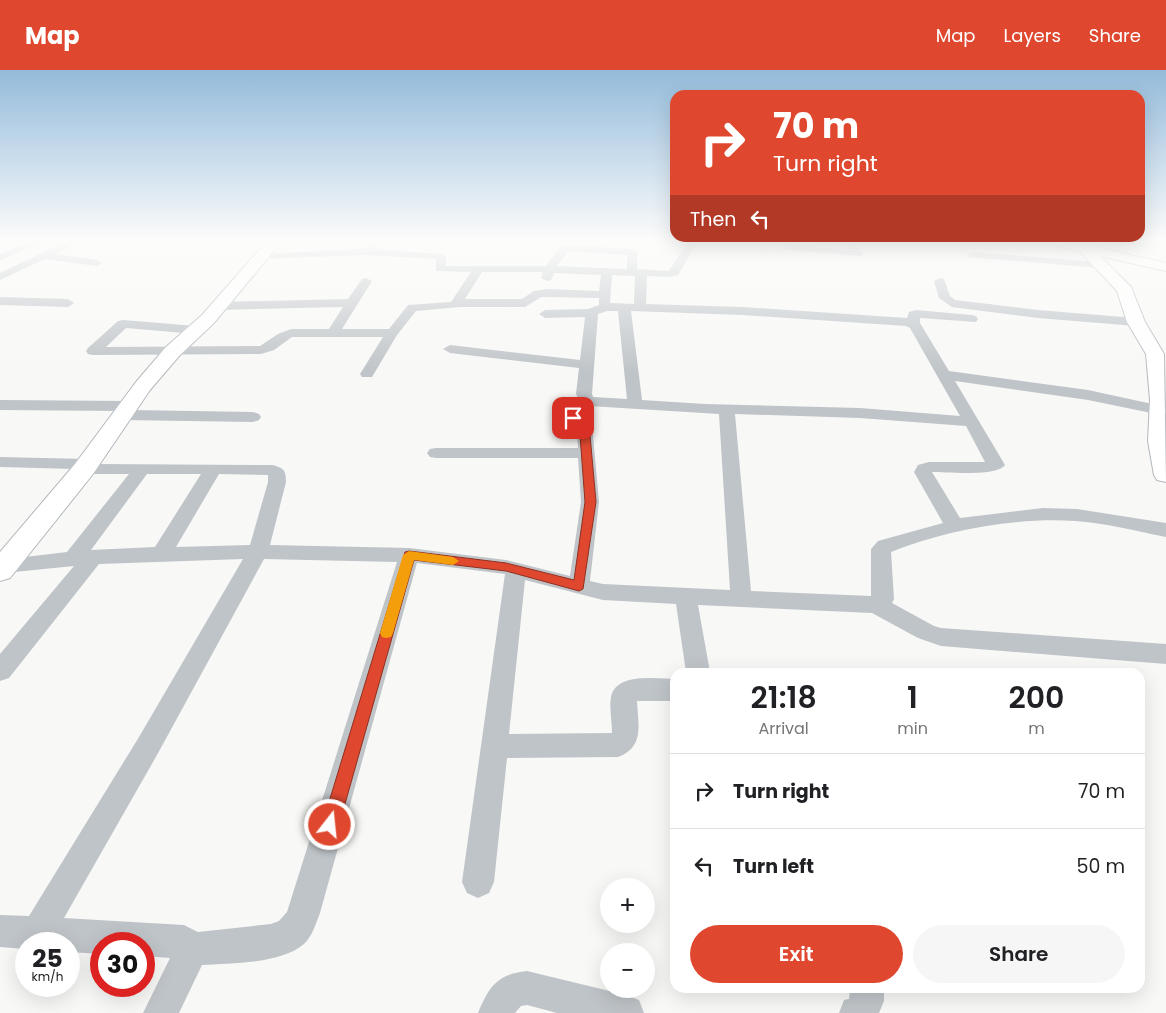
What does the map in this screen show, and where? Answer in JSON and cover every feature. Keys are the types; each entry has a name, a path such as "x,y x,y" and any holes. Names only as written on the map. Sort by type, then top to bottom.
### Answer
{"street":[{"path":"2,569 86,466 143,386 235,285"},
{"path":"332,334 364,285"},
{"path":"458,303 469,285"},
{"path":"543,293 545,285"},
{"path":"545,314 592,312 606,301 607,285"},
{"path":"637,285 640,308"},
{"path":"941,285 945,298 952,303 1038,314 1136,322"},
{"path":"1120,285 1125,290 1136,322 1155,354 1161,400 1159,441 1166,475"},
{"path":"367,374 392,334 412,308 450,306 458,303 524,304 538,294 543,293 606,301 624,307 742,311 914,324"},
{"path":"0,301 68,303"},
{"path":"217,306 352,303"},
{"path":"624,307 636,405"},
{"path":"579,586 590,502 585,435 573,418 584,399 592,312"},
{"path":"955,526 923,472 924,469 928,466 996,466 920,330 914,324 913,316 916,314 984,321"},
{"path":"196,330 123,324 92,350 261,350 269,348 287,334 392,334"},
{"path":"450,350 586,365"},
{"path":"944,374 1088,395 1161,410"},
{"path":"584,399 595,403 728,410 860,413 972,422"},
{"path":"0,405 253,417"},
{"path":"728,410 742,598"},
{"path":"436,453 587,453"},
{"path":"0,462 142,469 272,470 277,472 277,482 258,552 148,746 38,932 0,931"},
{"path":"0,671 83,558 142,469"},
{"path":"161,554 213,469"},
{"path":"876,605 883,599 881,549 889,544 968,522 1018,516 1059,514 1077,515 1166,530"},
{"path":"2,569 83,558 161,554 258,552 409,555 516,569 603,592 876,605 926,632 941,637 1166,654"},
{"path":"190,949 274,940 293,932 304,912 409,555"},
{"path":"478,882 516,569"},
{"path":"686,596 697,668"},
{"path":"494,746 618,745 625,736 624,696 626,692 631,690 670,690"},
{"path":"80,935 184,942 190,946 189,955 161,1013"},
{"path":"496,1013 506,994 515,989 527,988 626,1013"},
{"path":"858,1013 862,1011 867,993"}],"slow traffic":[{"path":"386,633 409,555 453,561"}],"route":[{"path":"330,825 409,555 506,567 579,586 590,490 585,435 573,418"}]}
